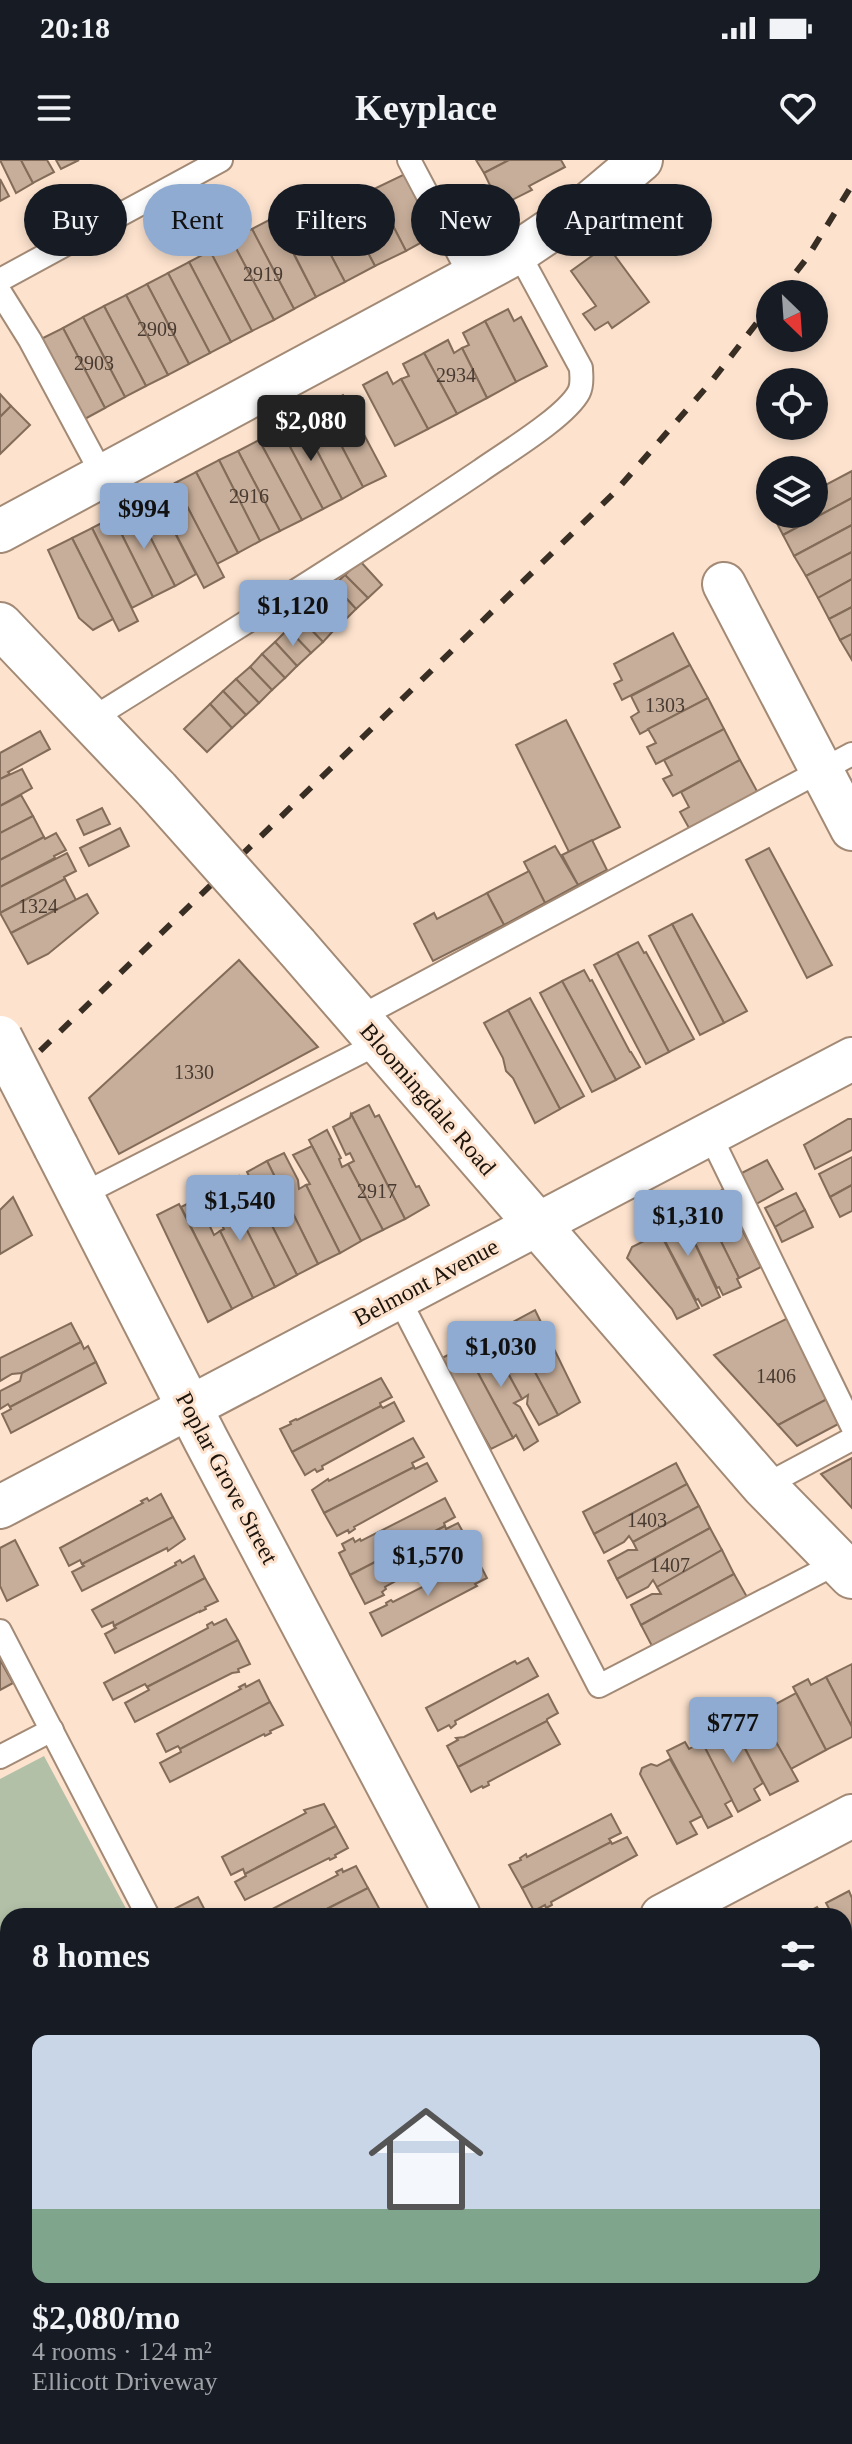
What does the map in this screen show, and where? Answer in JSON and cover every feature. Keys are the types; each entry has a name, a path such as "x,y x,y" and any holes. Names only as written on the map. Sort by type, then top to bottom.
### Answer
{"main road":[{"name":"Bloomingdale Road","path":"0,625 157,790 764,1486 845,1569"},
{"name":"Poplar Grove Street","path":"0,1038 190,1409 454,1908"}],"street":[{"path":"520,251 585,207 634,163"},
{"path":"0,531 510,256"},
{"path":"724,584 837,762 852,829"},
{"name":"Belmont Avenue","path":"0,1507 852,1059"},
{"path":"677,1908 852,1816"}],"lane":[{"path":"0,280 221,160"},
{"path":"409,160 471,277"},
{"path":"90,720 437,500 546,426 568,404 579,392 581,368 520,256"},
{"path":"0,292 30,340 103,476"},
{"path":"81,1195 837,762"},
{"path":"709,1133 852,1426"},
{"path":"398,1297 599,1686 845,1569"},
{"path":"764,1486 852,1439"},
{"path":"0,1631 144,1908"},
{"path":"0,1757 52,1730"}],"green space":[{"path":"44,1756 126,1908 0,1908 0,1779"}],"building":[{"path":"0,160 21,160 33,183 24,184 24,188 16,193"},
{"path":"21,160 47,160 54,172 33,183"},
{"path":"56,160 79,160 61,169"},
{"path":"476,160 509,160 484,173"},
{"path":"509,160 561,160 565,167 529,186 532,190 520,196 520,184 489,184 484,173"},
{"path":"405,174 411,186 411,248 406,251 395,230 395,184 384,184"},
{"path":"0,179 9,196 0,201"},
{"path":"268,221 268,256 295,256 316,297 294,309 252,229"},
{"path":"252,229 294,309 274,320 240,256 252,256"},
{"path":"395,230 406,251 375,266 370,256 395,256"},
{"path":"200,256 213,256 252,331 231,342 189,262"},
{"path":"213,256 240,256 274,320 252,331"},
{"path":"295,256 331,256 345,282 316,297"},
{"path":"331,256 370,256 375,266 345,282"},
{"path":"592,256 615,256 649,302 612,328 608,322 595,330 583,314 596,306 571,271"},
{"path":"189,262 231,342 210,353 168,273"},
{"path":"168,273 210,353 189,364 147,284"},
{"path":"147,284 189,364 168,375 126,295"},
{"path":"126,295 168,375 146,386 104,306"},
{"path":"104,306 146,386 125,397 83,317"},
{"path":"508,309 514,321 521,317 547,366 516,382 485,321"},
{"path":"83,317 125,397 105,408 63,328"},
{"path":"485,321 516,382 487,398 462,348 469,345 463,333"},
{"path":"63,328 105,408 81,421 41,339"},
{"path":"448,340 454,353 462,348 487,398 457,414 424,353"},
{"path":"424,353 457,414 428,429 401,379 409,376 403,364"},
{"path":"387,372 393,384 401,379 428,429 395,446 363,385"},
{"path":"0,394 11,406 0,417"},
{"path":"343,395 386,476 363,487 321,407"},
{"path":"11,406 30,425 0,454 0,417"},
{"path":"321,407 363,487 342,499 300,418"},
{"path":"300,418 342,499 323,509 280,428"},
{"path":"280,428 323,509 302,520 259,440"},
{"path":"259,440 302,520 280,531 238,451"},
{"path":"238,451 280,531 260,541 219,460"},
{"path":"219,460 260,541 238,553 196,472"},
{"path":"852,471 852,498 828,511 828,484"},
{"path":"196,472 238,553 217,564 175,483"},
{"path":"175,483 224,577 204,588 155,494"},
{"path":"155,494 196,574 175,586 134,505"},
{"path":"852,498 852,525 794,556 783,535 796,528 828,528 828,511"},
{"path":"134,505 175,586 153,597 113,517"},
{"path":"113,517 153,597 132,608 92,528"},
{"path":"852,525 852,552 806,576 794,556"},
{"path":"92,528 138,621 119,631 72,538"},
{"path":"779,528 796,528 783,535"},
{"path":"72,538 113,619 93,630 79,618 48,550"},
{"path":"852,552 852,579 818,598 806,576"},
{"path":"360,561 382,585 368,598 345,575"},
{"path":"345,575 368,598 356,609 334,585"},
{"path":"852,579 852,607 829,619 818,598"},
{"path":"334,585 356,609 345,620 323,597"},
{"path":"323,597 345,620 334,630 312,607"},
{"path":"312,607 334,630 323,642 300,618"},
{"path":"852,607 852,634 840,640 829,619"},
{"path":"300,618 323,642 311,653 288,629"},
{"path":"288,629 311,653 297,666 275,642"},
{"path":"673,633 690,665 622,700 614,684 622,680 614,664"},
{"path":"852,634 852,660 840,640"},
{"path":"275,642 297,666 285,678 262,654"},
{"path":"262,654 285,678 272,690 250,667"},
{"path":"690,665 708,698 640,734 631,717 639,712 631,696"},
{"path":"250,667 272,690 259,703 236,679"},
{"path":"236,679 259,703 246,715 223,691"},
{"path":"223,691 246,715 232,728 210,704"},
{"path":"708,698 724,729 656,764 647,747 656,743 648,729"},
{"path":"210,704 232,728 207,752 184,729"},
{"path":"566,720 620,827 569,852 516,745"},
{"path":"724,729 740,760 673,796 663,779 672,775 664,760"},
{"path":"40,731 50,749 0,779 0,753"},
{"path":"740,760 758,793 689,828 680,812 689,807 681,792"},
{"path":"22,769 32,788 0,806 0,779"},
{"path":"21,795 33,816 0,833 0,806"},
{"path":"102,808 110,824 84,835 77,820"},
{"path":"33,816 44,837 0,860 0,833"},
{"path":"120,828 129,846 89,866 80,848"},
{"path":"56,833 66,850 0,887 0,860"},
{"path":"592,840 607,870 578,885 562,855"},
{"path":"555,846 578,885 545,903 524,862"},
{"path":"769,848 832,965 807,978 746,860"},
{"path":"67,853 76,871 0,913 0,887"},
{"path":"529,871 545,903 504,925 487,893"},
{"path":"65,879 76,900 11,933 0,913"},
{"path":"487,893 504,925 433,961 414,924 434,913 437,919"},
{"path":"87,894 98,913 48,954 28,964 11,933"},
{"path":"692,914 747,1011 724,1023 672,924"},
{"path":"672,924 724,1023 700,1035 649,936"},
{"path":"638,942 694,1039 669,1052 617,953"},
{"path":"617,953 669,1052 646,1064 594,965"},
{"path":"239,960 318,1047 119,1154 89,1098"},
{"path":"584,970 640,1067 616,1080 562,981"},
{"path":"562,981 616,1080 592,1092 540,993"},
{"path":"530,998 584,1096 560,1109 508,1010"},
{"path":"508,1010 560,1109 535,1123 484,1023"},
{"path":"369,1105 375,1117 379,1115 416,1187 419,1186 429,1205 405,1219 351,1114"},
{"path":"351,1114 405,1219 383,1230 348,1164 354,1161 350,1153 346,1155 333,1127 350,1118"},
{"path":"852,1119 852,1150 815,1169 804,1145"},
{"path":"327,1130 341,1158 342,1167 348,1164 383,1230 361,1241 309,1140"},
{"path":"312,1146 361,1241 340,1253 306,1185 310,1184 293,1155"},
{"path":"284,1153 298,1180 299,1189 306,1185 340,1253 318,1264 267,1161"},
{"path":"852,1157 852,1185 830,1197 819,1174"},
{"path":"767,1160 783,1189 751,1207 734,1177"},
{"path":"267,1161 318,1264 297,1275 263,1208 269,1206 261,1200 247,1172"},
{"path":"239,1176 256,1212 263,1208 297,1275 275,1287 225,1184"},
{"path":"852,1185 852,1211 840,1217 830,1197"},
{"path":"220,1187 223,1192 227,1190 275,1287 253,1298 220,1231 224,1229 204,1195"},
{"path":"722,1190 761,1267 739,1278 701,1201"},
{"path":"796,1193 805,1210 775,1227 765,1208"},
{"path":"13,1197 32,1235 0,1254 0,1210"},
{"path":"197,1199 214,1235 220,1231 253,1298 232,1309 181,1207"},
{"path":"701,1201 739,1278 741,1287 723,1295 680,1212"},
{"path":"179,1204 232,1309 208,1322 157,1215"},
{"path":"805,1210 813,1227 782,1242 775,1227"},
{"path":"680,1212 720,1297 702,1306 656,1224"},
{"path":"660,1233 699,1308 677,1319 672,1309 627,1258 632,1247"},
{"path":"535,1310 580,1402 558,1415 509,1324"},
{"path":"788,1318 829,1398 778,1425 714,1355"},
{"path":"71,1323 81,1342 0,1381 0,1358"},
{"path":"509,1324 558,1415 539,1425 527,1404 528,1395 522,1399 487,1335"},
{"path":"487,1335 522,1399 514,1403 520,1407 538,1441 524,1450 516,1435 513,1438 464,1347"},
{"path":"81,1342 84,1349 88,1346 96,1362 10,1407 8,1404 0,1409 0,1391 20,1381 22,1373"},
{"path":"464,1347 513,1438 491,1449 440,1359"},
{"path":"96,1362 106,1383 11,1433 2,1414 10,1407"},
{"path":"381,1378 392,1397 380,1403 381,1406 292,1452 280,1429"},
{"path":"829,1398 842,1422 797,1446 778,1425"},
{"path":"394,1402 404,1421 322,1466 323,1469 317,1472 315,1469 305,1475 292,1452"},
{"path":"413,1438 424,1457 412,1463 414,1467 324,1513 312,1490 328,1479"},
{"path":"852,1458 852,1508 821,1474"},
{"path":"427,1463 437,1481 354,1527 349,1533 348,1530 337,1536 324,1513"},
{"path":"676,1463 687,1484 594,1534 583,1512"},
{"path":"687,1484 699,1506 633,1542 629,1536 604,1553 594,1534"},
{"path":"161,1494 173,1517 82,1564 80,1560 69,1566 60,1548 143,1503 141,1501 147,1498 149,1501"},
{"path":"445,1498 455,1517 444,1523 445,1526 350,1575 339,1553 345,1550 342,1544 353,1538 355,1542 361,1541"},
{"path":"699,1506 710,1528 617,1579 608,1561 628,1550 637,1550 633,1542"},
{"path":"173,1517 185,1539 168,1551 167,1548 82,1591 72,1572"},
{"path":"458,1523 468,1541 385,1587 384,1595 365,1604 350,1575 445,1526 446,1529"},
{"path":"710,1528 722,1550 657,1587 653,1580 648,1587 627,1598 617,1579"},
{"path":"15,1540 38,1585 7,1601 0,1586 0,1548"},
{"path":"722,1550 734,1574 641,1625 631,1605 652,1594 661,1594 657,1587"},
{"path":"194,1556 205,1578 114,1626 113,1622 102,1627 92,1610 180,1560 182,1563"},
{"path":"477,1559 487,1578 382,1636 370,1613"},
{"path":"734,1574 747,1597 652,1646 641,1625"},
{"path":"205,1578 218,1601 115,1653 105,1634 116,1628 114,1626"},
{"path":"226,1619 238,1640 147,1687 145,1684 113,1700 104,1683 208,1628 207,1625 212,1622 214,1625"},
{"path":"238,1640 250,1664 135,1722 125,1703 149,1690 147,1687"},
{"path":"528,1658 538,1676 455,1721 451,1728 449,1725 438,1731 426,1708 515,1661 517,1664"},
{"path":"0,1660 13,1683 0,1690"},
{"path":"852,1664 852,1727 826,1677"},
{"path":"826,1677 852,1727 852,1737 826,1750 793,1687 808,1679 811,1685"},
{"path":"259,1680 270,1702 180,1749 178,1746 166,1752 157,1734 241,1689 239,1687"},
{"path":"796,1693 826,1750 791,1769 759,1712 761,1706 771,1701 776,1704"},
{"path":"548,1694 558,1713 458,1767 447,1746 458,1740 456,1738 464,1737"},
{"path":"270,1702 283,1725 170,1782 160,1763 181,1752 180,1749"},
{"path":"759,1712 798,1781 770,1795 733,1726"},
{"path":"547,1721 560,1744 471,1792 458,1767"},
{"path":"727,1721 730,1727 733,1726 763,1783 754,1789 760,1800 738,1812 702,1742 703,1736 712,1731 717,1734 715,1728"},
{"path":"685,1742 689,1749 702,1742 732,1800 725,1804 732,1816 708,1828 667,1751"},
{"path":"670,1759 702,1816 690,1822 697,1834 677,1844 640,1774 642,1768 651,1764 657,1766"},
{"path":"324,1804 336,1826 245,1874 243,1869 231,1875 222,1857 306,1813 304,1810"},
{"path":"611,1814 621,1833 609,1839 611,1842 522,1888 509,1865"},
{"path":"336,1826 348,1848 336,1857 245,1900 235,1882"},
{"path":"627,1837 637,1855 551,1902 552,1905 532,1908 522,1888"},
{"path":"356,1866 368,1888 329,1908 274,1908 338,1875 336,1872 342,1869 343,1872"},
{"path":"368,1888 379,1908 329,1908"},
{"path":"849,1891 852,1908 829,1908 826,1903"},
{"path":"198,1897 204,1908 176,1908"}],"railway":[{"path":"790,280 852,185"},
{"path":"0,1090 615,492 711,382 756,324"}]}
